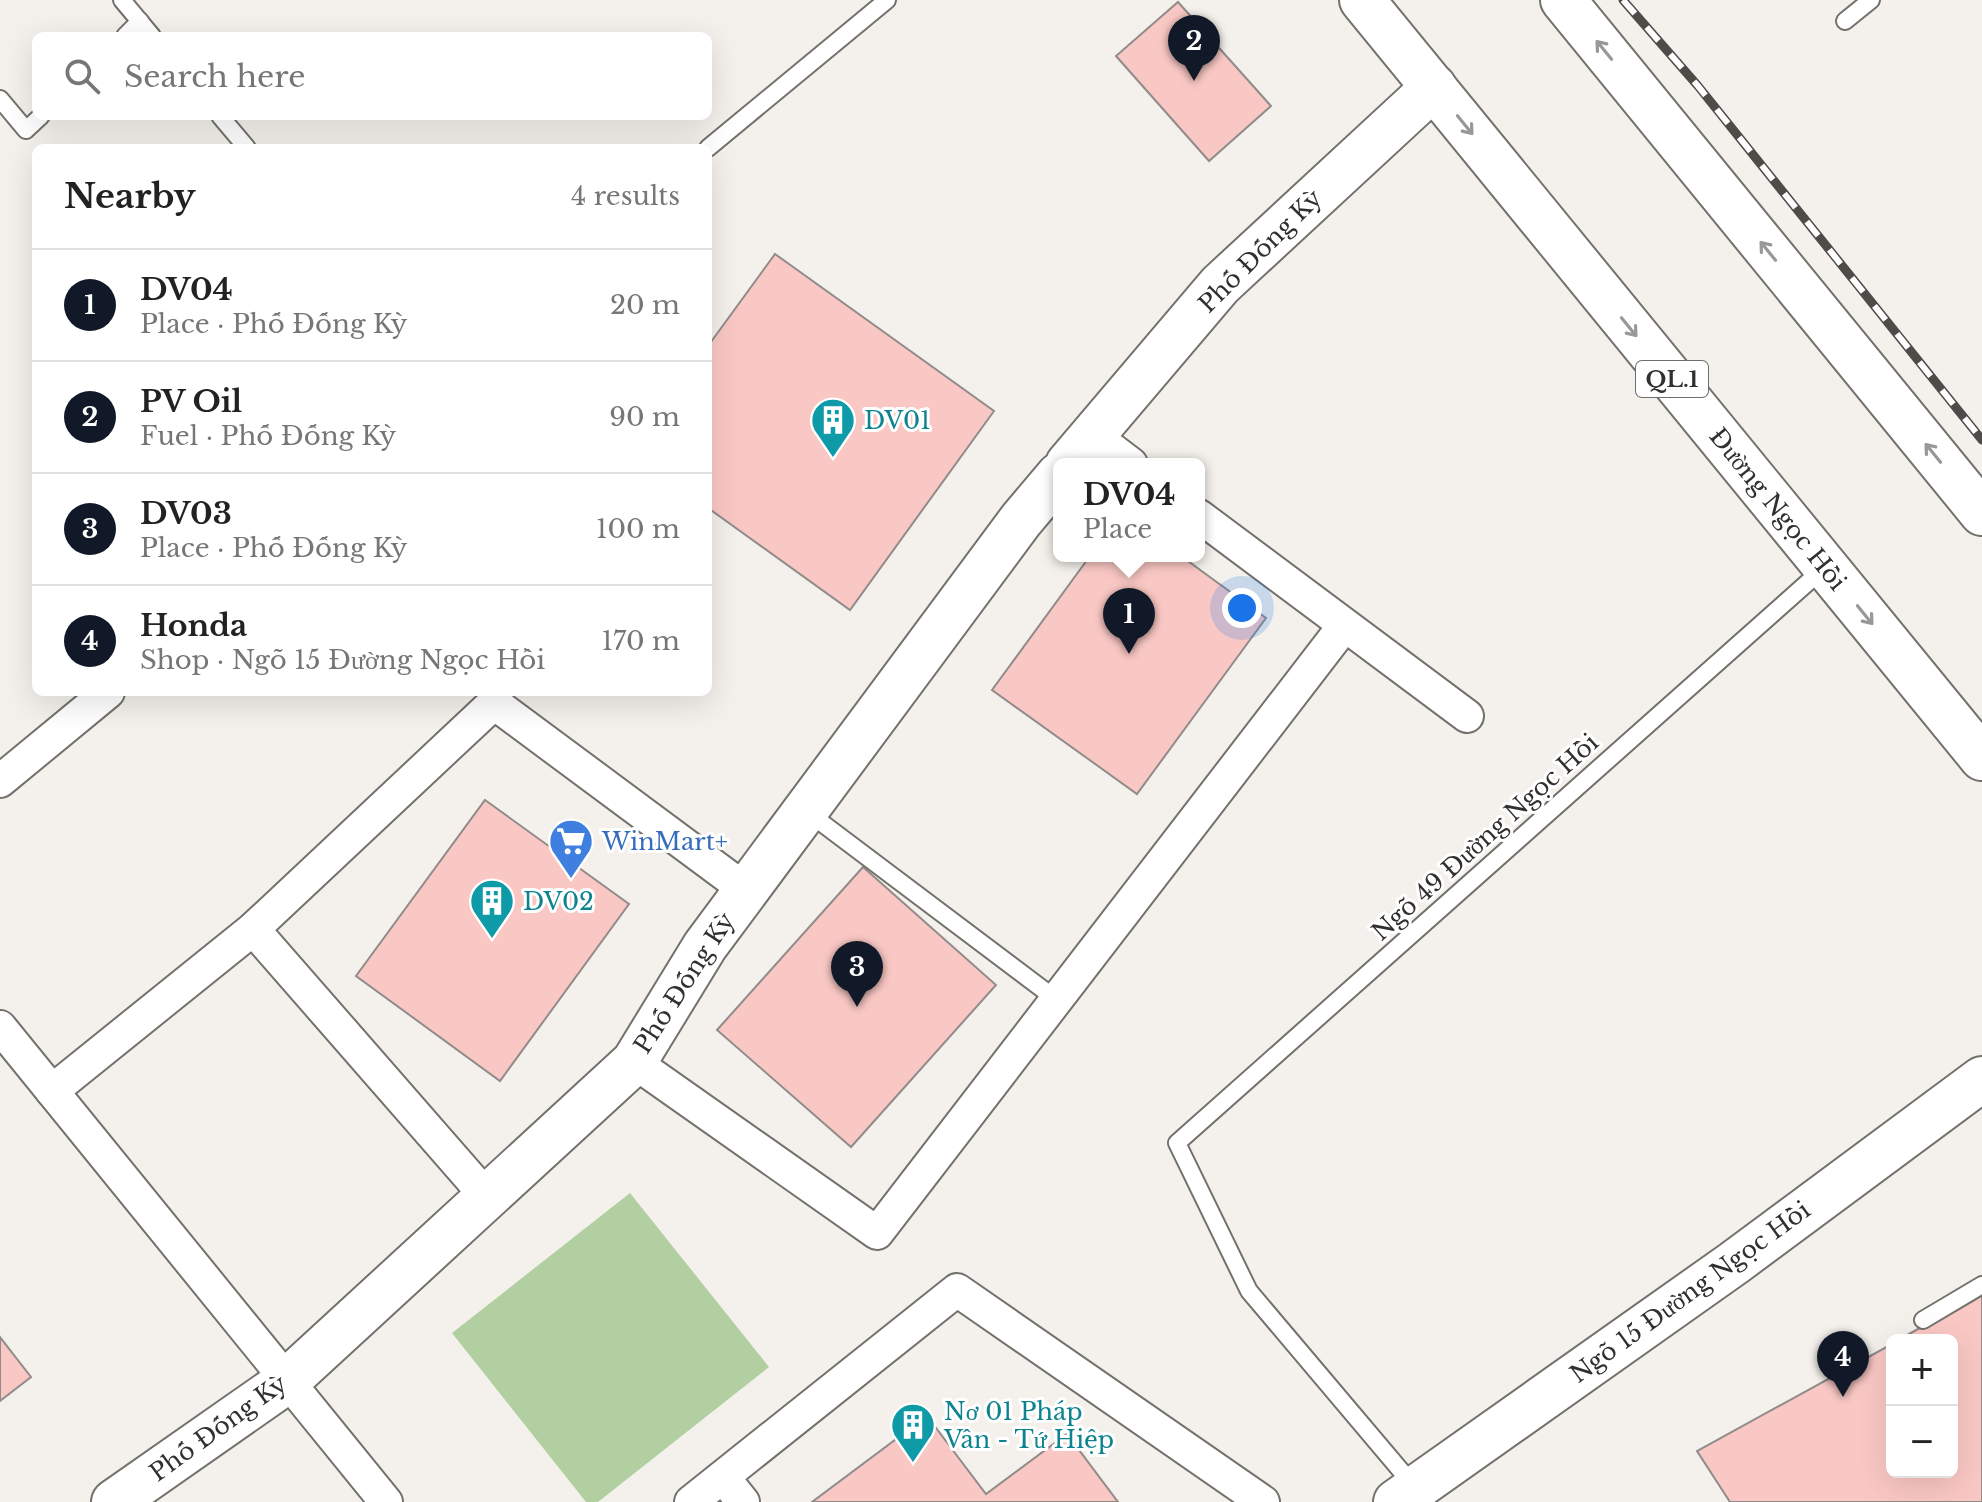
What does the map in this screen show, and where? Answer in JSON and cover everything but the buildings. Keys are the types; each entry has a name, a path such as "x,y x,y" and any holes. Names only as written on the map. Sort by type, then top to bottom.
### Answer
{"main road":[{"name":"Đường Ngọc Hồi","path":"1362,0 1982,758"},
{"path":"1563,0 1982,513"},
{"name":"Phố Đống Kỳ","path":"1080,450 1220,285 1434,87"},
{"name":"Phố Đống Kỳ","path":"114,1502 287,1381 634,1062 705,946 1021,520 1053,482"},
{"name":"Ngõ 15 Đường Ngọc Hồi","path":"1406,1495 1734,1263 1982,1079"}],"street":[{"path":"1080,450 1109,458"},
{"path":"1205,521 1467,716"},
{"path":"634,1062 877,1233 1344,626"},
{"path":"0,781 103,696"},
{"path":"52,1091 253,929 496,698 746,890"},
{"path":"253,929 487,1197"},
{"path":"0,1027 386,1502"},
{"path":"691,1502 957,1290 1263,1502"},
{"path":"723,1477 743,1502"}],"lane":[{"path":"122,0 149,32"},
{"path":"712,145 887,0"},
{"path":"1845,21 1871,0"},
{"path":"129,32 140,21"},
{"path":"0,99 26,130 37,120"},
{"path":"223,120 244,144"},
{"name":"Ngõ 49 Đường Ngọc Hồi","path":"1406,1495 1249,1291 1177,1143 1825,567"},
{"path":"805,810 1057,1000"},
{"path":"1923,1320 1982,1285"}],"green space":[{"path":"630,1193 769,1367 598,1502 586,1502 452,1333"}],"railway":[{"path":"1623,0 1698,86 1982,440"}],"place":[{"name":"PV Oil","path":"1194,81"},
{"name":"DV01","path":"833,459"},
{"name":"DV04","path":"1129,654"},
{"name":"WinMart+","path":"571,880"},
{"name":"DV02","path":"492,940"},
{"name":"DV03","path":"857,1007"},
{"name":"Honda","path":"1843,1397"},
{"name":"Nơ 01 Pháp Vân - Tứ Hiệp","path":"913,1464"}]}
